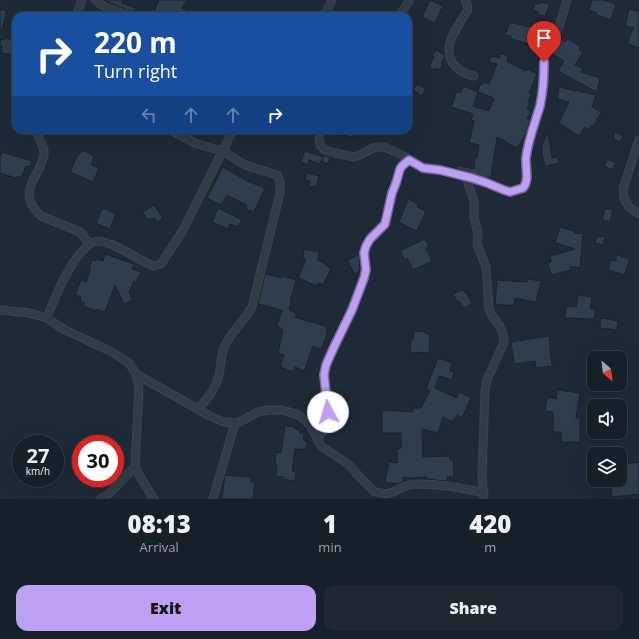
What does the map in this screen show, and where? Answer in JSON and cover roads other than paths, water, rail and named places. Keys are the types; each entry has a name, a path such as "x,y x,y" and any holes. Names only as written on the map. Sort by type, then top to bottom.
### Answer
{"street":[{"path":"78,12 82,0"},
{"path":"95,0 105,7 119,12"},
{"path":"326,12 332,0"},
{"path":"465,0 468,9 451,39 449,52 453,64 458,70 474,76"},
{"path":"320,134 319,144 325,150 354,157 373,148 384,147 423,168 466,176 510,192 521,189 527,181 526,158 544,84 544,62 546,52 549,43 559,27 567,0"},
{"path":"402,12 409,1"},
{"path":"38,134 44,150 44,156 29,190 30,202 41,216 80,232 90,244"},
{"path":"178,134 197,144 223,151 245,165 277,175 280,181 280,193 252,307 225,346 219,375 214,389 209,398 198,409"},
{"path":"47,318 54,300 78,255 90,244 97,241 108,243 150,264 158,266 161,264 183,230 231,134"},
{"path":"639,140 623,189 624,198 629,207 639,214"},
{"path":"318,439 327,425 328,420 324,375 326,365 352,310 364,278 366,270 364,253 366,246 370,239 385,224 392,193 400,169 409,160"},
{"path":"136,374 223,422 242,422 263,411 276,410 289,412 301,417 308,422 322,447 348,464 372,491 378,494 390,496 410,485 417,484 459,488 484,496 482,476 485,391 487,380 504,342 504,336 490,309 486,267 477,244 478,233 474,218 474,201 466,176"},
{"path":"0,310 29,313 47,318 63,329 129,363 136,374 139,388 135,466 154,499"},
{"path":"213,499 235,423"},
{"path":"100,499 110,493 135,466"}]}
